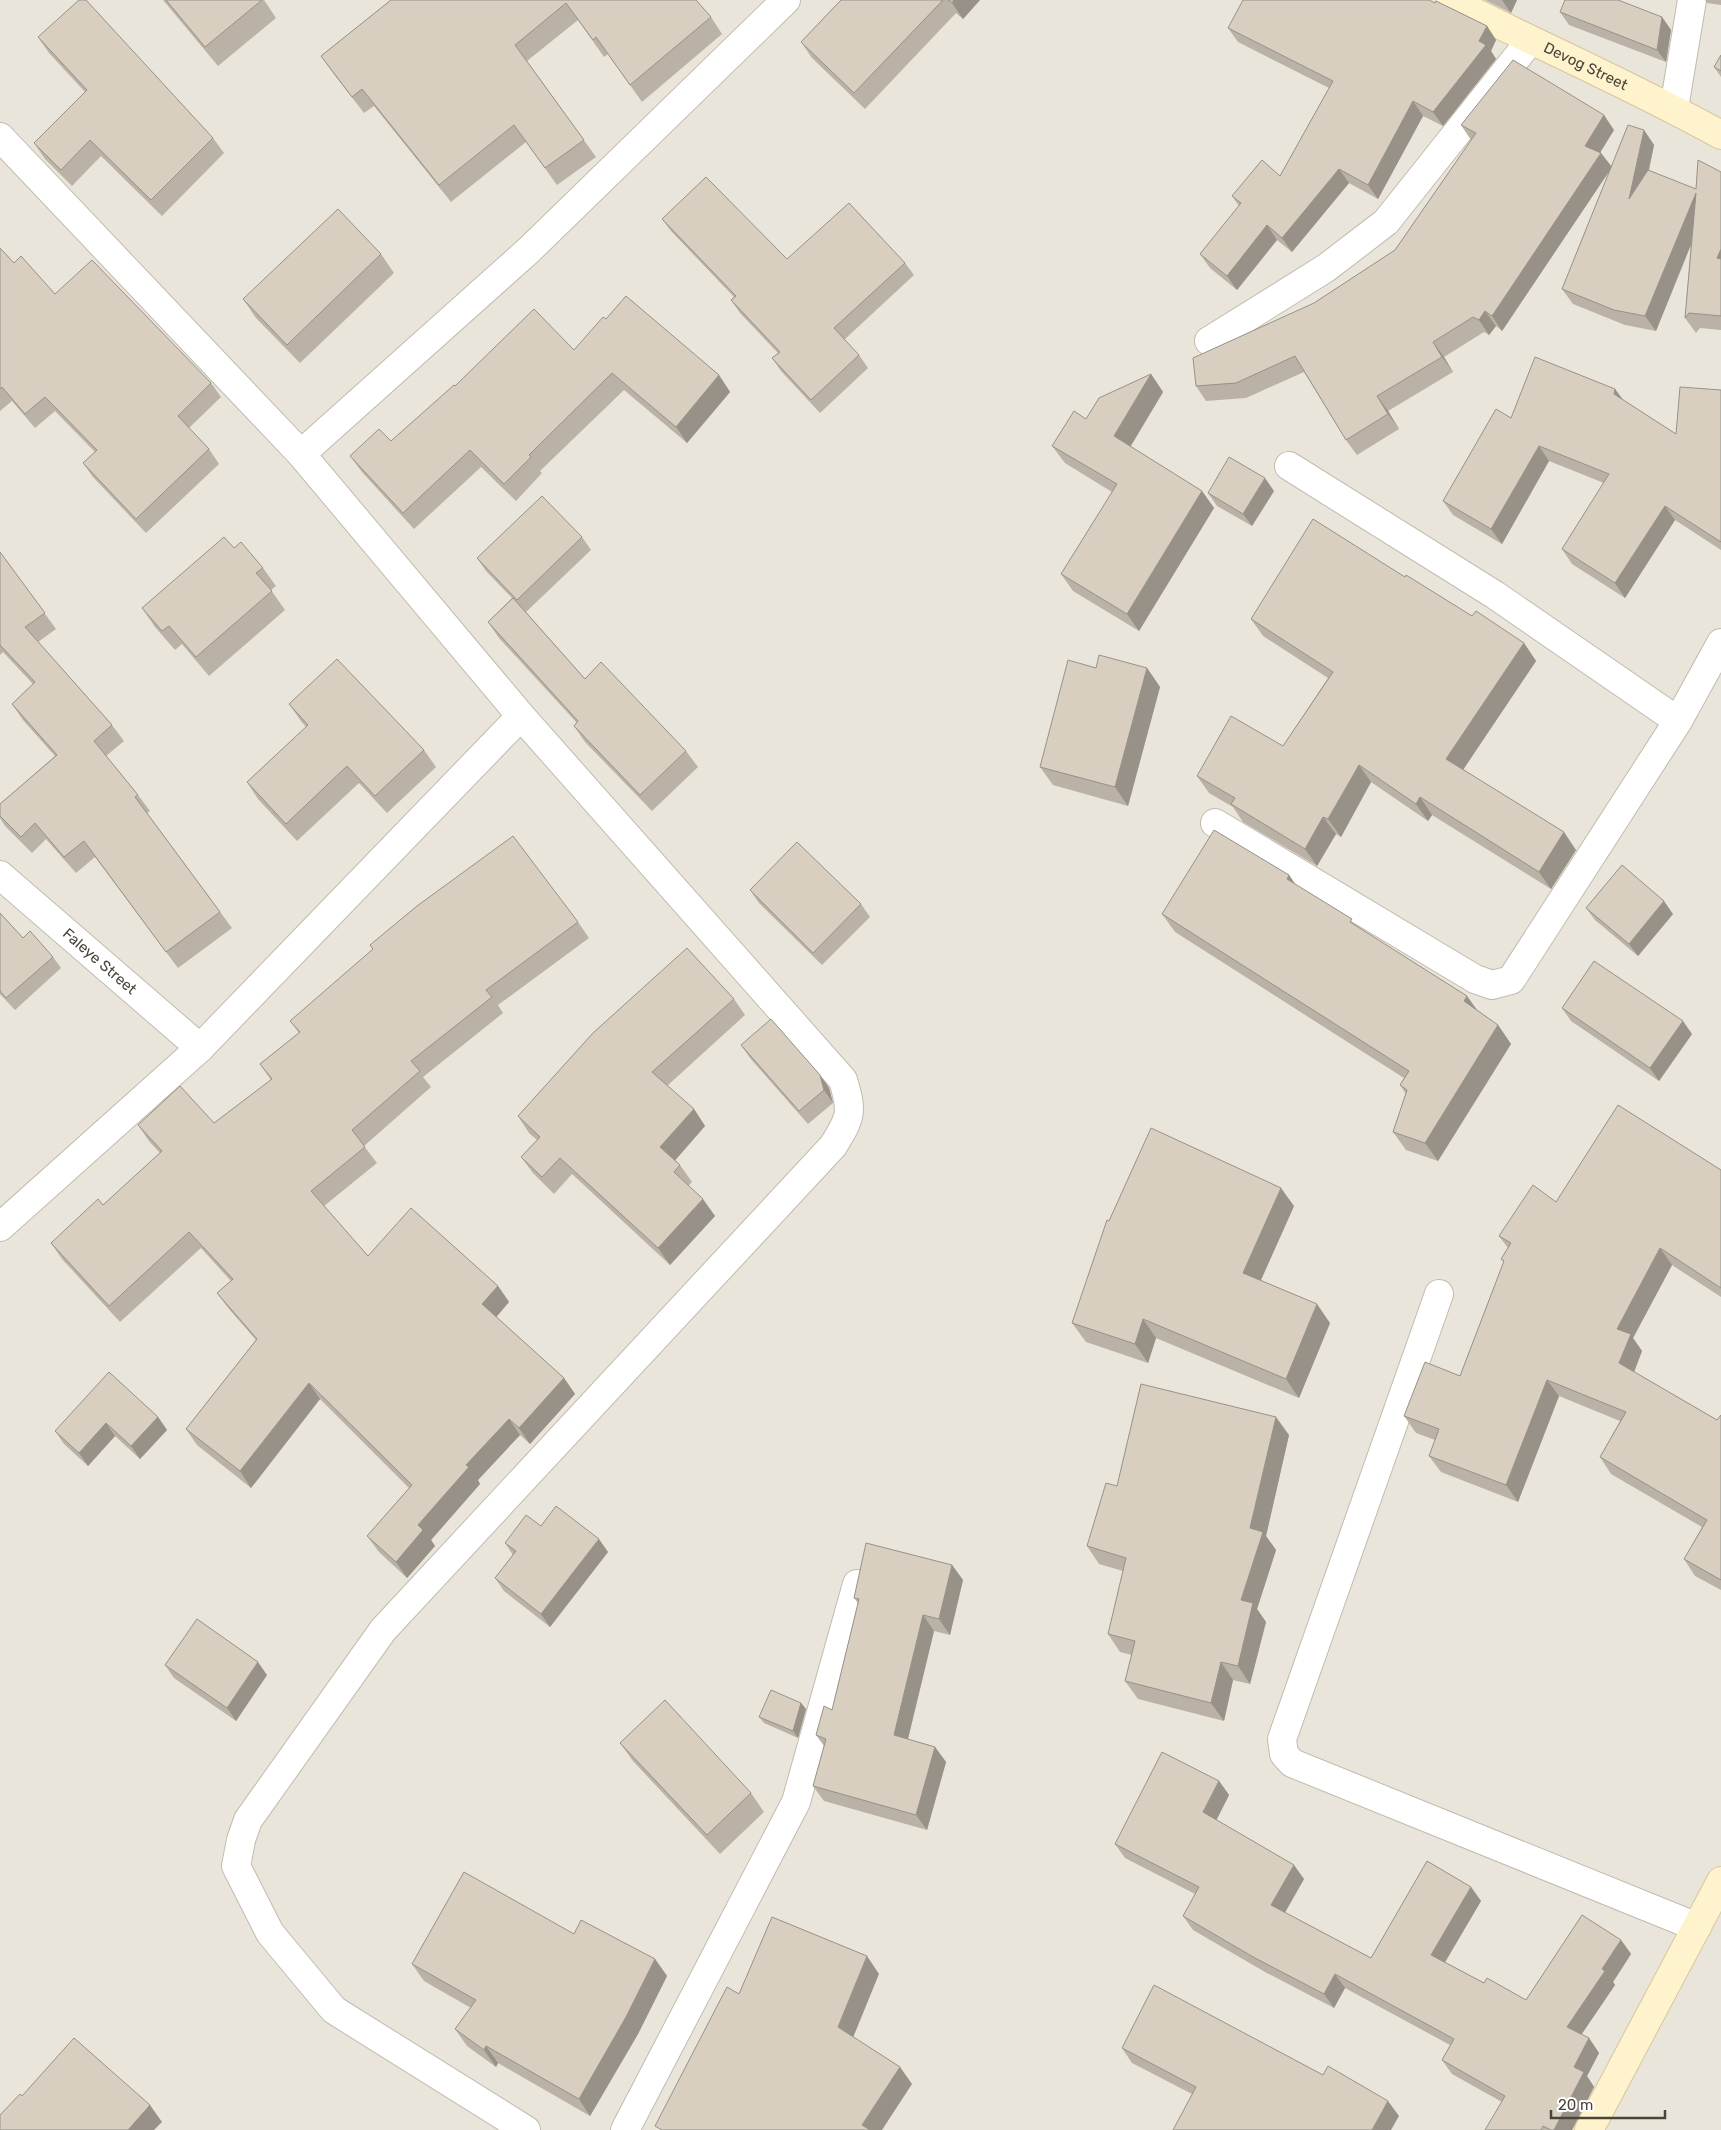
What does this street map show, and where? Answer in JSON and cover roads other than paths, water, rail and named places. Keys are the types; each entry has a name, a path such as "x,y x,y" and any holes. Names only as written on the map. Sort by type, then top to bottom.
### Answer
{"street":[{"path":"301,454 529,250 786,0"},
{"name":"Devog Street","path":"1450,0 1530,41 1674,108 1721,135"},
{"path":"1674,108 1692,0"},
{"path":"1209,341 1326,268 1386,222 1530,41"},
{"path":"0,138 301,454 521,716 843,1080 851,1105 847,1124 834,1146 383,1630 248,1820 241,1840 236,1866 251,1900 270,1933 334,2010 526,2130"},
{"path":"1289,466 1393,533 1495,595 1678,721"},
{"path":"1215,824 1475,979 1492,985 1511,980 1678,721 1721,643"},
{"path":"0,1227 200,1048 521,716"},
{"name":"Faleye Street","path":"0,875 200,1048"},
{"path":"1439,1294 1282,1739 1284,1754 1292,1763 1697,1927"},
{"path":"625,2130 796,1802 857,1584"},
{"path":"1589,2130 1721,1881"}]}
